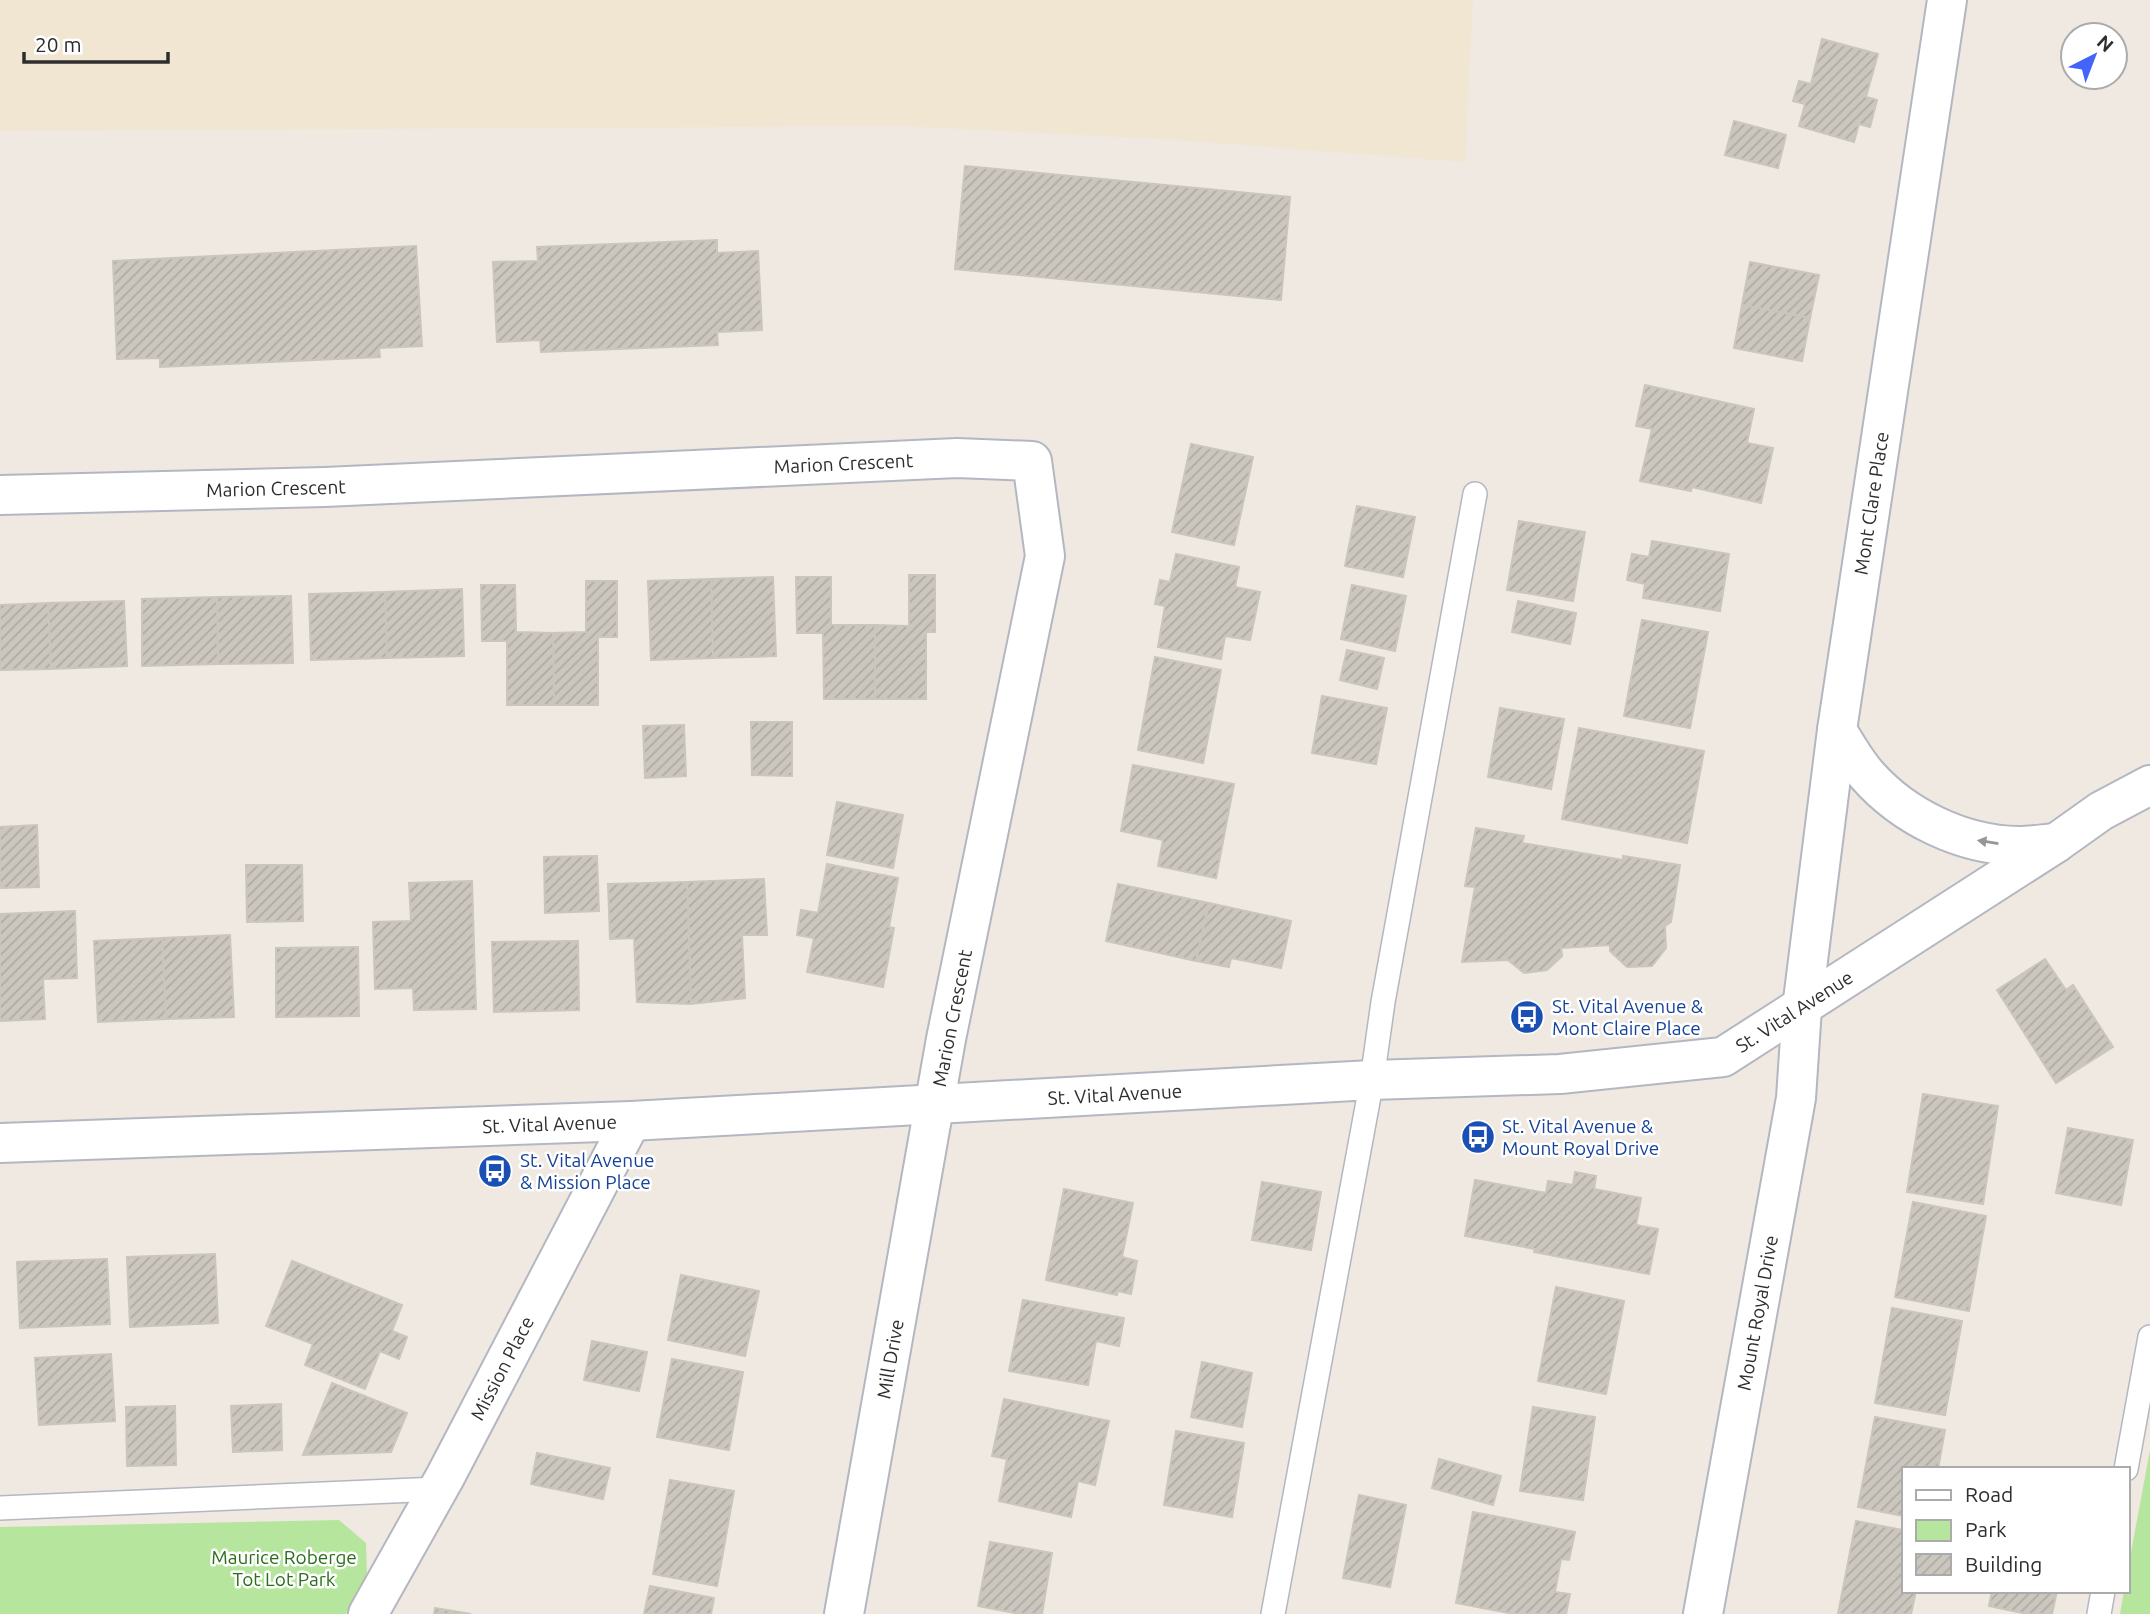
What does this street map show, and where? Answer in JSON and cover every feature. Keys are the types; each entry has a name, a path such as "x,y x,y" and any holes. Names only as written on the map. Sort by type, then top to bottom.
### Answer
{"street":[{"name":"Mont Clare Place","path":"1802,1008 1837,730 1947,0"},
{"name":"Marion Crescent","path":"0,495 325,487 957,458 1032,461 1045,556 949,1026 936,1103"},
{"path":"1837,730 1866,773 1883,792 1913,814 1946,831 1982,842 2018,846 2056,843"},
{"name":"St. Vital Avenue","path":"0,1143 631,1121 1372,1080 1560,1074 1723,1058 2056,843 2101,811 2150,785"},
{"name":"Mount Royal Drive","path":"1703,1614 1796,1098 1802,1008"},
{"name":"Mill Drive","path":"844,1614 936,1103"},
{"name":"Mission Place","path":"368,1614 438,1489 631,1121"}],"lane":[{"path":"1273,1614 1372,1080 1383,1002 1475,494"},
{"path":"2126,1467 2150,1337"},
{"path":"0,1508 438,1489"},
{"path":"2099,1614 2103,1593"}],"shaded area":[{"path":"0,0 1473,0 1465,162 1163,139 900,126 0,131"}],"green space":[{"path":"2150,1450 2150,1614 2120,1614 2124,1593 2129,1593 2129,1563"},
{"name":"Maurice Roberge Tot Lot Park","path":"339,1520 366,1543 367,1577 346,1614 0,1614 0,1527"}],"building":[{"path":"1822,39 1878,54 1866,97 1877,100 1870,127 1859,124 1854,142 1799,126 1805,104 1793,101 1799,81 1811,84"},
{"path":"1734,121 1786,135 1778,168 1725,155"},
{"path":"965,166 1290,197 1281,300 955,269"},
{"path":"717,240 717,253 758,251 762,330 717,332 718,345 541,352 540,340 497,342 493,262 538,261 537,247"},
{"path":"416,246 422,346 379,348 380,357 160,367 160,358 117,359 113,261"},
{"path":"1750,262 1819,275 1810,318 1742,305"},
{"path":"1742,305 1810,318 1802,361 1734,348"},
{"path":"1645,385 1754,409 1747,443 1773,448 1761,503 1692,487 1691,491 1640,481 1652,429 1636,426"},
{"path":"1191,444 1253,457 1234,545 1172,532"},
{"path":"1357,506 1415,517 1403,577 1345,566"},
{"path":"1519,521 1585,532 1573,601 1507,590"},
{"path":"1652,541 1729,554 1720,611 1643,598 1645,584 1627,580 1632,554 1649,557"},
{"path":"1176,554 1239,567 1235,587 1260,592 1250,640 1225,636 1221,659 1158,647 1165,606 1155,604 1160,580 1170,582"},
{"path":"909,575 935,575 935,632 926,632 926,699 875,699 875,625 909,626"},
{"path":"773,577 776,656 713,658 711,579"},
{"path":"796,577 831,577 831,625 875,625 875,699 824,699 823,633 797,633"},
{"path":"711,579 713,658 651,660 648,581"},
{"path":"586,581 617,581 617,637 598,637 598,705 554,705 553,633 586,632"},
{"path":"481,585 515,585 516,632 553,633 554,705 507,705 507,641 482,641"},
{"path":"1352,585 1406,596 1395,651 1341,639"},
{"path":"462,589 464,656 387,658 385,592"},
{"path":"385,592 387,658 311,660 309,594"},
{"path":"291,596 293,663 218,664 217,597"},
{"path":"217,597 218,664 142,666 142,599"},
{"path":"124,601 127,666 51,669 48,603"},
{"path":"1518,601 1576,613 1570,644 1512,632"},
{"path":"48,603 51,669 0,670 0,605"},
{"path":"1642,620 1708,632 1690,728 1624,716"},
{"path":"1347,650 1384,658 1377,689 1340,680"},
{"path":"1155,657 1221,670 1203,763 1138,750"},
{"path":"1322,696 1387,708 1376,764 1312,753"},
{"path":"1500,708 1564,719 1551,789 1488,777"},
{"path":"751,722 792,722 792,776 752,775"},
{"path":"684,725 686,776 645,778 643,726"},
{"path":"1579,728 1704,751 1687,843 1562,819"},
{"path":"1133,765 1234,784 1216,878 1158,866 1163,840 1121,831"},
{"path":"837,802 903,815 893,868 827,855"},
{"path":"37,825 39,887 0,888 0,827"},
{"path":"1476,828 1524,836 1522,843 1623,860 1623,856 1680,865 1671,922 1665,926 1666,948 1652,966 1627,967 1610,951 1610,945 1561,948 1562,956 1547,970 1524,973 1508,960 1462,962 1475,887 1465,886"},
{"path":"597,856 599,911 545,913 544,857"},
{"path":"827,864 898,878 889,927 894,928 883,987 807,972 814,938 797,935 801,910 818,913"},
{"path":"246,865 302,865 303,921 247,922"},
{"path":"764,879 767,935 742,935 745,998 691,1004 687,882"},
{"path":"472,881 476,1009 414,1010 413,988 375,989 373,922 411,921 409,883"},
{"path":"687,882 691,1004 637,1002 634,938 610,939 608,884"},
{"path":"1118,884 1209,903 1196,961 1106,941"},
{"path":"1209,903 1291,921 1281,968 1231,958 1229,967 1196,961"},
{"path":"75,911 77,978 43,979 45,1019 0,1021 0,914"},
{"path":"230,935 234,1017 166,1019 162,938"},
{"path":"162,938 166,1019 98,1022 94,941"},
{"path":"578,941 579,1010 494,1012 492,942"},
{"path":"358,947 359,1016 276,1017 276,948"},
{"path":"2045,959 2066,990 2073,985 2113,1047 2056,1083 1997,990"},
{"path":"1923,1094 1998,1106 1983,1204 1907,1192"},
{"path":"2068,1128 2133,1140 2121,1205 2056,1193"},
{"path":"1575,1172 1596,1176 1594,1189 1641,1198 1636,1225 1658,1229 1649,1274 1465,1236 1475,1180 1546,1193 1548,1181 1573,1185"},
{"path":"1262,1182 1321,1192 1311,1250 1252,1240"},
{"path":"1064,1189 1133,1203 1122,1257 1137,1261 1131,1294 1118,1291 1117,1295 1046,1280"},
{"path":"1913,1202 1986,1216 1969,1311 1895,1297"},
{"path":"215,1254 218,1323 130,1327 127,1257"},
{"path":"107,1259 110,1324 20,1328 17,1262"},
{"path":"292,1261 402,1305 392,1331 407,1337 399,1359 380,1351 365,1389 305,1365 313,1344 266,1326"},
{"path":"681,1275 759,1291 745,1356 668,1340"},
{"path":"1556,1287 1624,1301 1606,1394 1538,1381"},
{"path":"1023,1300 1124,1318 1119,1346 1096,1341 1088,1385 1009,1371"},
{"path":"1892,1308 1962,1321 1945,1415 1875,1403"},
{"path":"592,1341 647,1352 639,1391 584,1380"},
{"path":"111,1354 115,1421 39,1425 35,1358"},
{"path":"672,1359 743,1372 729,1450 657,1437"},
{"path":"1202,1362 1252,1373 1242,1427 1191,1417"},
{"path":"332,1383 407,1413 391,1452 303,1455"},
{"path":"1004,1399 1109,1421 1095,1485 1078,1481 1071,1517 999,1501 1007,1459 992,1456"},
{"path":"281,1404 282,1450 233,1452 231,1406"},
{"path":"175,1406 176,1465 127,1466 126,1407"},
{"path":"1533,1407 1595,1417 1583,1500 1520,1491"},
{"path":"1875,1417 1945,1430 1938,1467 1902,1467 1902,1516 1858,1507"},
{"path":"1176,1431 1244,1443 1232,1517 1164,1505"},
{"path":"537,1453 610,1468 603,1499 531,1484"},
{"path":"1439,1459 1501,1476 1493,1505 1432,1488"},
{"path":"670,1480 734,1491 717,1586 653,1574"},
{"path":"1359,1495 1406,1505 1390,1587 1343,1578"},
{"path":"1473,1512 1575,1532 1569,1560 1561,1559 1555,1592 1570,1594 1566,1614 1514,1614 1456,1603"},
{"path":"1856,1521 1902,1530 1902,1593 1916,1593 1911,1614 1838,1614"},
{"path":"990,1542 1052,1553 1042,1614 1020,1614 978,1606"},
{"path":"650,1586 714,1598 711,1614 644,1614"},
{"path":"1992,1593 2057,1593 2052,1614 2027,1614 1989,1606"},
{"path":"435,1608 471,1614 434,1614"}],"place":[{"name":"St. Vital Avenue & Mont Claire Place","path":"1527,1017"},
{"name":"St. Vital Avenue & Mount Royal Drive","path":"1478,1137"},
{"name":"St. Vital Avenue & Mission Place","path":"495,1171"}]}
